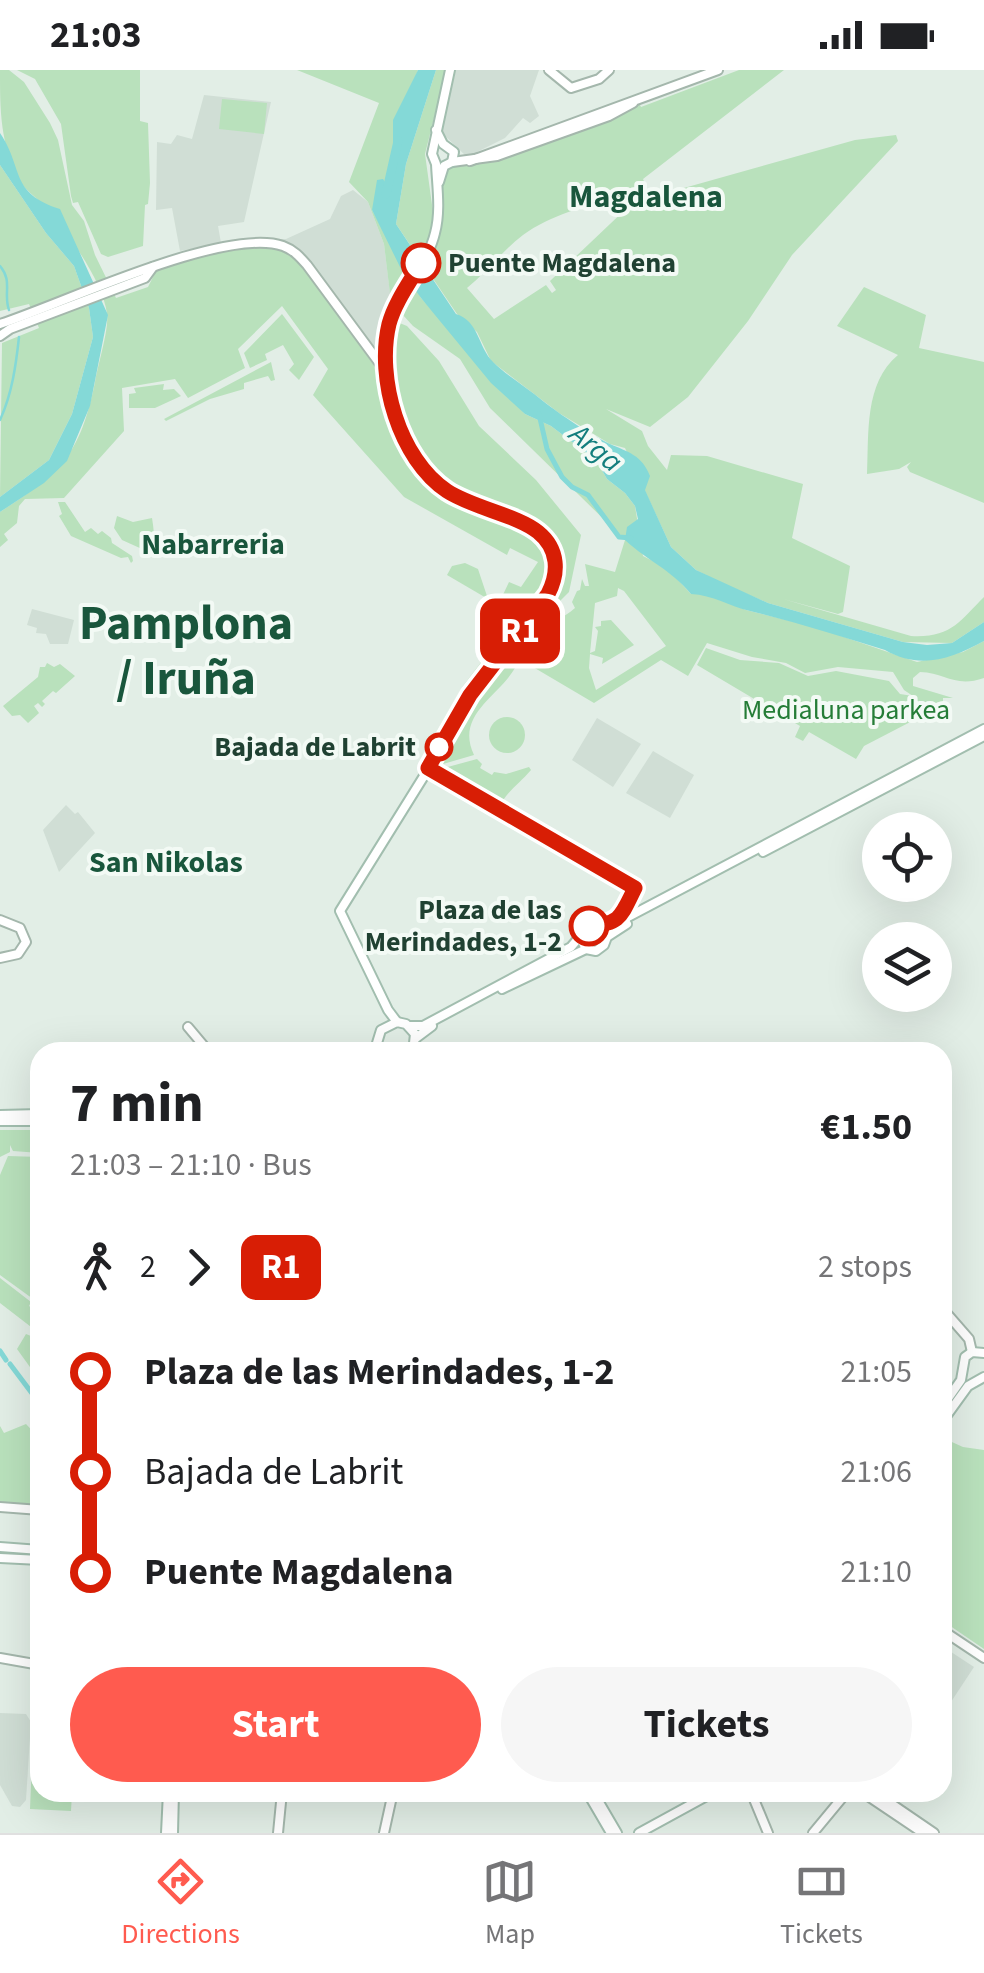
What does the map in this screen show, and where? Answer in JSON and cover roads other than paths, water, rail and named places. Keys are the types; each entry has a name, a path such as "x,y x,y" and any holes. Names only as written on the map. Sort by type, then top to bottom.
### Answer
{"main road":[{"path":"450,70 435,128 439,145 453,161"},
{"path":"549,70 570,88 599,79 609,70"},
{"path":"439,145 432,154 453,161 718,70"},
{"path":"453,161 437,186 437,224 428,251 390,322 384,349 386,372 399,423 424,470 470,504 533,528 552,550 556,574 523,626 464,704 340,911 397,1022 423,1026 580,939 589,926 604,932 984,733"},
{"path":"0,324 23,320 131,280 169,260 264,242 295,252 308,265 386,372"},
{"path":"0,336 23,320"},
{"path":"2,924 20,928 26,942 18,954 2,956"},
{"path":"415,1042 428,1028 586,948 600,950 604,932"},
{"path":"580,939 586,948"},
{"path":"380,1042 381,1030 397,1022"},
{"path":"410,1026 416,1038"},
{"path":"188,1027 200,1042"},
{"path":"0,1118 30,1117"},
{"path":"952,1319 979,1350 964,1360 965,1372 952,1392"},
{"path":"952,1411 981,1378 965,1372"},
{"path":"0,1507 30,1509"},
{"path":"0,1547 30,1549"},
{"path":"0,1558 30,1560"},
{"path":"952,1639 984,1660"},
{"path":"0,1658 30,1663"},
{"path":"170,1833 171,1802"},
{"path":"278,1833 281,1802"},
{"path":"383,1833 392,1802"},
{"path":"596,1802 614,1833"},
{"path":"638,1833 695,1802"},
{"path":"754,1802 768,1833"},
{"path":"813,1833 839,1802"},
{"path":"877,1802 923,1833"},
{"path":"889,1802 934,1833"}],"water":[{"name":"Arga","path":"418,70 436,70 406,164 396,224 456,314 474,328 493,362 567,418 643,463 650,476 645,490 671,547 696,570 768,603 903,642 927,645 952,643 984,622 984,641 935,660 911,660 691,594 625,540 627,527 638,519 635,506 607,479 596,460 551,426 525,414 491,383 402,271 372,210 377,180 383,179 390,190 397,152 393,120"},
{"path":"0,133 25,187 44,203 60,209 108,315 90,406 67,461 44,483 0,512 0,497 49,460 72,414 93,337 89,308 74,266 46,233 0,165"}],"waterway":[{"name":"Arga","path":"386,194 398,141"},
{"path":"0,266 6,277 9,310"},
{"path":"0,420 15,369 19,337"},
{"path":"539,414 547,449 562,477 588,495 619,537 631,538"},
{"path":"0,1351 6,1360"},
{"path":"10,1364 30,1391"}],"place":[{"name":"Puente Magdalena","path":"421,263"},
{"name":"Bajada de Labrit","path":"439,747"},
{"name":"Plaza de las Merindades, 1-2","path":"589,926"}],"district":[{"name":"Magdalena","path":"646,197"},
{"name":"Nabarreria","path":"213,544"},
{"name":"Pamplona / Iruña","path":"186,652"},
{"name":"San Nikolas","path":"166,862"}],"park label":[{"name":"Medialuna parkea","path":"846,710"}]}
